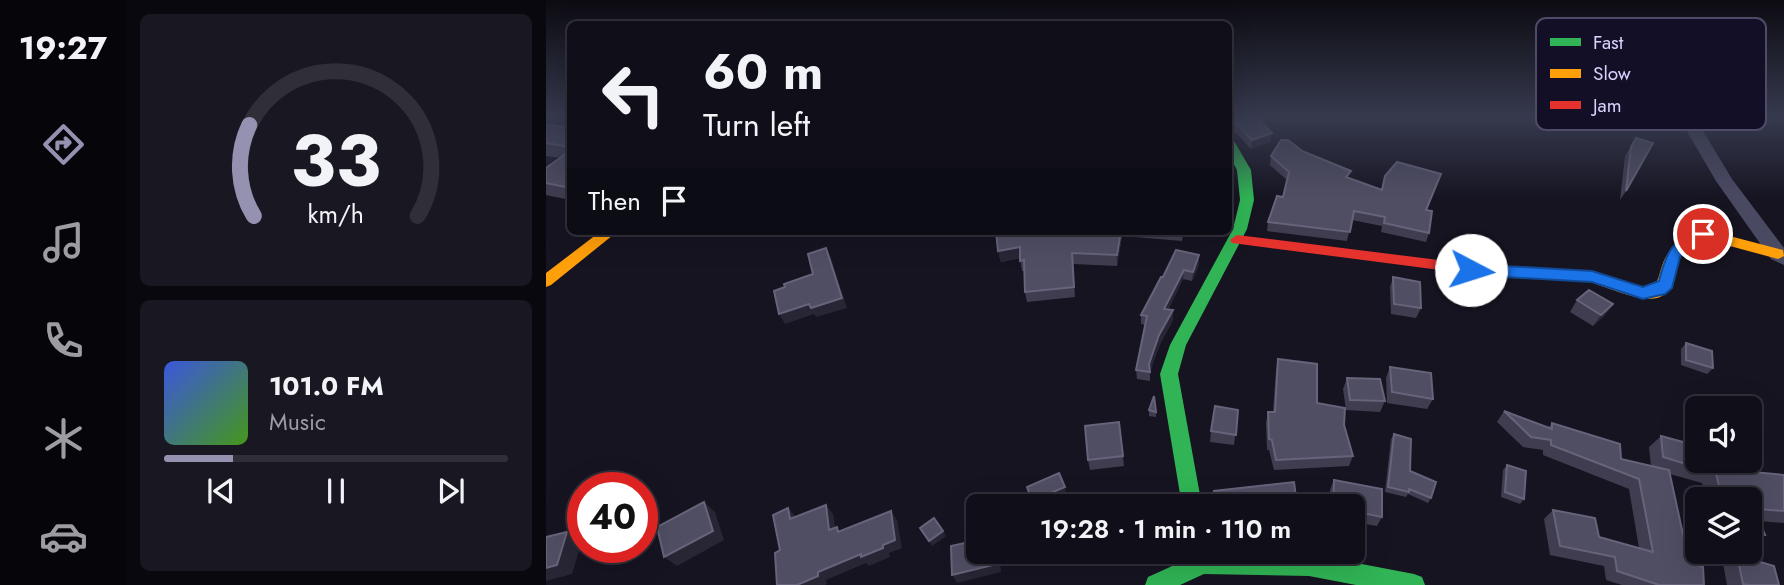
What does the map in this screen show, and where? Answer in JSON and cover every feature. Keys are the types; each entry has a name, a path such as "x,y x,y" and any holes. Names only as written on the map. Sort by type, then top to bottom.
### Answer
{"street":[{"path":"1702,143 1725,181 1781,256"},
{"path":"1190,494 1168,377 1176,345 1237,240 1249,184 1241,157 1232,146"},
{"path":"1237,240 1471,270 1592,277 1643,293 1660,290 1666,284 1673,256 1684,244 1703,234 1781,256"},
{"path":"546,281 606,235"},
{"path":"1156,585 1190,564"},
{"path":"1296,564 1414,585"}],"building":[{"path":"548,143 567,143 567,146"},
{"path":"1279,143 1292,143 1302,151 1351,171 1346,177 1382,190 1385,176 1397,162 1441,174 1426,210 1432,211 1429,233 1384,223 1385,217 1354,211 1350,232 1268,222 1277,196 1283,197 1289,172 1271,156"},
{"path":"1633,143 1653,143 1626,191"},
{"path":"567,153 567,187 546,183 546,168"},
{"path":"996,235 1120,235 1117,255 1072,253 1074,287 1025,292 1024,260 1020,261 1020,247 998,251"},
{"path":"826,248 842,298 811,308 809,304 779,314 774,291 785,287 784,284 813,274 808,254"},
{"path":"1176,250 1199,255 1193,272 1184,270 1164,309 1173,310 1159,335 1149,364 1150,372 1136,370 1147,316 1141,315"},
{"path":"1393,277 1420,282 1421,308 1394,304"},
{"path":"1589,290 1613,304 1601,315 1577,300"},
{"path":"1686,343 1712,351 1713,368 1686,360"},
{"path":"1278,359 1317,364 1317,403 1345,408 1344,425 1353,456 1276,460 1272,440 1269,439 1268,412 1275,412"},
{"path":"1390,367 1431,373 1433,399 1392,392"},
{"path":"1347,378 1380,379 1385,401 1350,400"},
{"path":"1154,396 1156,412 1149,410"},
{"path":"1215,406 1238,410 1236,435 1211,431"},
{"path":"1504,411 1552,429 1552,423 1620,444 1621,459 1669,470 1685,544 1685,564 1703,567 1704,585 1659,585 1617,571 1615,557 1560,546 1553,510 1595,518 1599,537 1653,552 1639,479 1551,445 1551,440 1531,437"},
{"path":"1119,422 1123,456 1088,460 1085,426"},
{"path":"1394,434 1411,439 1410,471 1436,482 1431,498 1409,489 1409,492 1388,487"},
{"path":"1661,436 1685,442 1685,464 1663,457"},
{"path":"1507,465 1526,471 1524,499 1505,492"},
{"path":"1059,473 1065,487 1048,494 1030,494 1027,487"},
{"path":"1716,473 1784,475 1784,511 1762,509 1762,487 1719,487"},
{"path":"1334,480 1382,489 1382,517 1365,513 1365,494 1333,494"},
{"path":"1294,482 1296,494 1213,494 1214,491"},
{"path":"704,502 713,531 664,557 658,526"},
{"path":"826,505 829,530 837,527 838,532 891,511 895,540 883,545 883,548 818,572 818,576 797,585 777,585 775,553 780,550 773,515 788,508 790,519"},
{"path":"934,518 943,531 929,541 920,528"},
{"path":"567,532 557,565 546,568 546,537"},
{"path":"966,543 966,564 997,564 952,575 951,546"},
{"path":"1762,562 1774,566 1779,585 1748,585 1743,584 1739,564"}],"traffic: fast":[{"path":"1190,494 1169,374 1178,345 1240,229 1247,200 1244,170 1232,148"},
{"path":"1156,585 1203,563 1309,565 1414,585"}],"traffic: slow":[{"path":"1604,281 1636,291 1658,291 1665,283 1676,253 1686,243 1703,234 1778,254"},
{"path":"546,281 606,235"}],"traffic: jam":[{"path":"1237,240 1471,269 1592,277 1604,281"}],"route":[{"path":"1471,270 1592,277 1643,293 1660,290 1666,284 1668,267 1673,256 1684,244 1703,234"}]}
